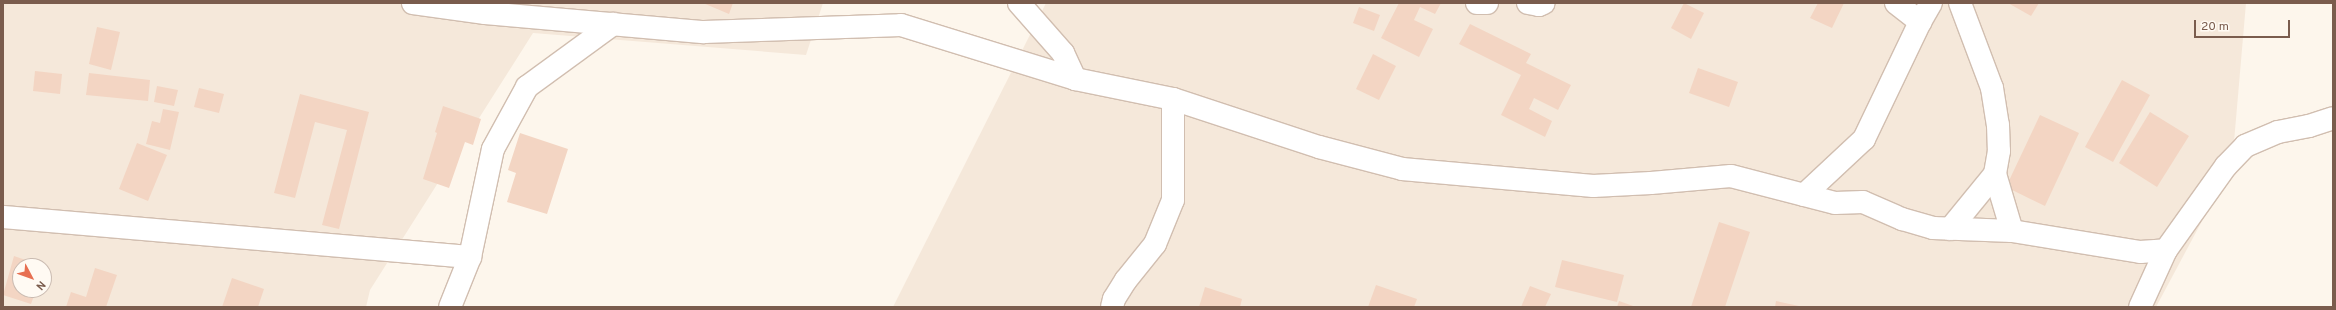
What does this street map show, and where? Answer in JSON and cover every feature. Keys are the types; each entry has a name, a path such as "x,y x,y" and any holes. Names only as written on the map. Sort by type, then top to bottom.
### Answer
{"street":[{"path":"413,3 485,13 704,32 901,25 1075,79 1173,99 1319,147 1402,169 1593,186 1731,176 1835,203 1863,202 1902,219 1933,228 2012,231 2110,249 2140,252 2166,250"},
{"path":"1019,3 1063,53 1075,79"},
{"path":"1476,3 1487,3"},
{"path":"1528,3 1539,5 1544,3"},
{"path":"1896,3 1920,22"},
{"path":"1804,195 1864,139 1920,22 1931,3"},
{"path":"1960,3 1992,88 1998,125 1999,151 1995,174 2012,231"},
{"path":"450,307 470,257 493,149 527,87 613,24"},
{"path":"1112,307 1114,299 1126,280 1155,244 1173,200 1173,99"},
{"path":"2140,307 2166,250 2226,166 2245,146 2278,132 2309,126 2333,118"},
{"path":"1950,229 1995,174"},
{"path":"3,217 470,257"}],"shaded area":[{"path":"3,3 823,3 806,55 533,33 370,290 366,307 3,307"},
{"path":"1046,3 2246,3 2232,165 2156,307 893,307"}],"building":[{"path":"703,3 733,3 729,14"},
{"path":"1399,3 1441,3 1435,14 1420,7 1414,20 1433,29 1419,57 1381,38"},
{"path":"1684,3 1704,13 1691,39 1671,28"},
{"path":"1818,3 1844,3 1832,28 1810,18"},
{"path":"2008,3 2039,3 2031,16"},
{"path":"1359,7 1380,15 1374,31 1353,23"},
{"path":"1470,24 1531,54 1526,63 1571,85 1558,110 1534,98 1529,109 1552,121 1545,137 1501,115 1521,75 1459,44"},
{"path":"97,27 120,32 111,70 89,64"},
{"path":"1373,54 1396,66 1379,100 1356,89"},
{"path":"1698,68 1738,82 1729,107 1689,93"},
{"path":"35,71 62,74 60,94 33,91"},
{"path":"89,73 150,80 148,101 86,95"},
{"path":"2122,80 2150,95 2113,162 2085,147"},
{"path":"157,86 178,90 174,106 154,102"},
{"path":"199,88 224,94 219,113 194,107"},
{"path":"300,94 369,112 339,229 322,225 347,130 315,122 295,198 274,193"},
{"path":"443,106 481,119 473,145 465,142 449,188 423,179 437,133 435,132"},
{"path":"163,109 179,112 170,150 146,144 152,121 160,123"},
{"path":"2150,112 2189,136 2157,187 2119,163"},
{"path":"2040,115 2079,133 2045,206 2006,187"},
{"path":"520,133 568,149 547,214 507,202 516,173 508,170"},
{"path":"137,143 167,155 148,201 119,189"},
{"path":"1719,222 1750,232 1725,307 1691,307"},
{"path":"1562,260 1624,275 1617,302 1555,287"},
{"path":"12,263 12,298 3,295"},
{"path":"95,268 117,275 106,307 66,307 71,292 86,297"},
{"path":"232,278 264,289 258,307 222,307"},
{"path":"1376,285 1417,299 1414,307 1368,307"},
{"path":"1530,286 1551,294 1545,307 1521,307"},
{"path":"1205,287 1242,299 1240,307 1199,307"},
{"path":"12,298 33,298 31,304"},
{"path":"1619,301 1636,307 1617,307"},
{"path":"1776,301 1799,306 1799,307 1775,307"}]}
